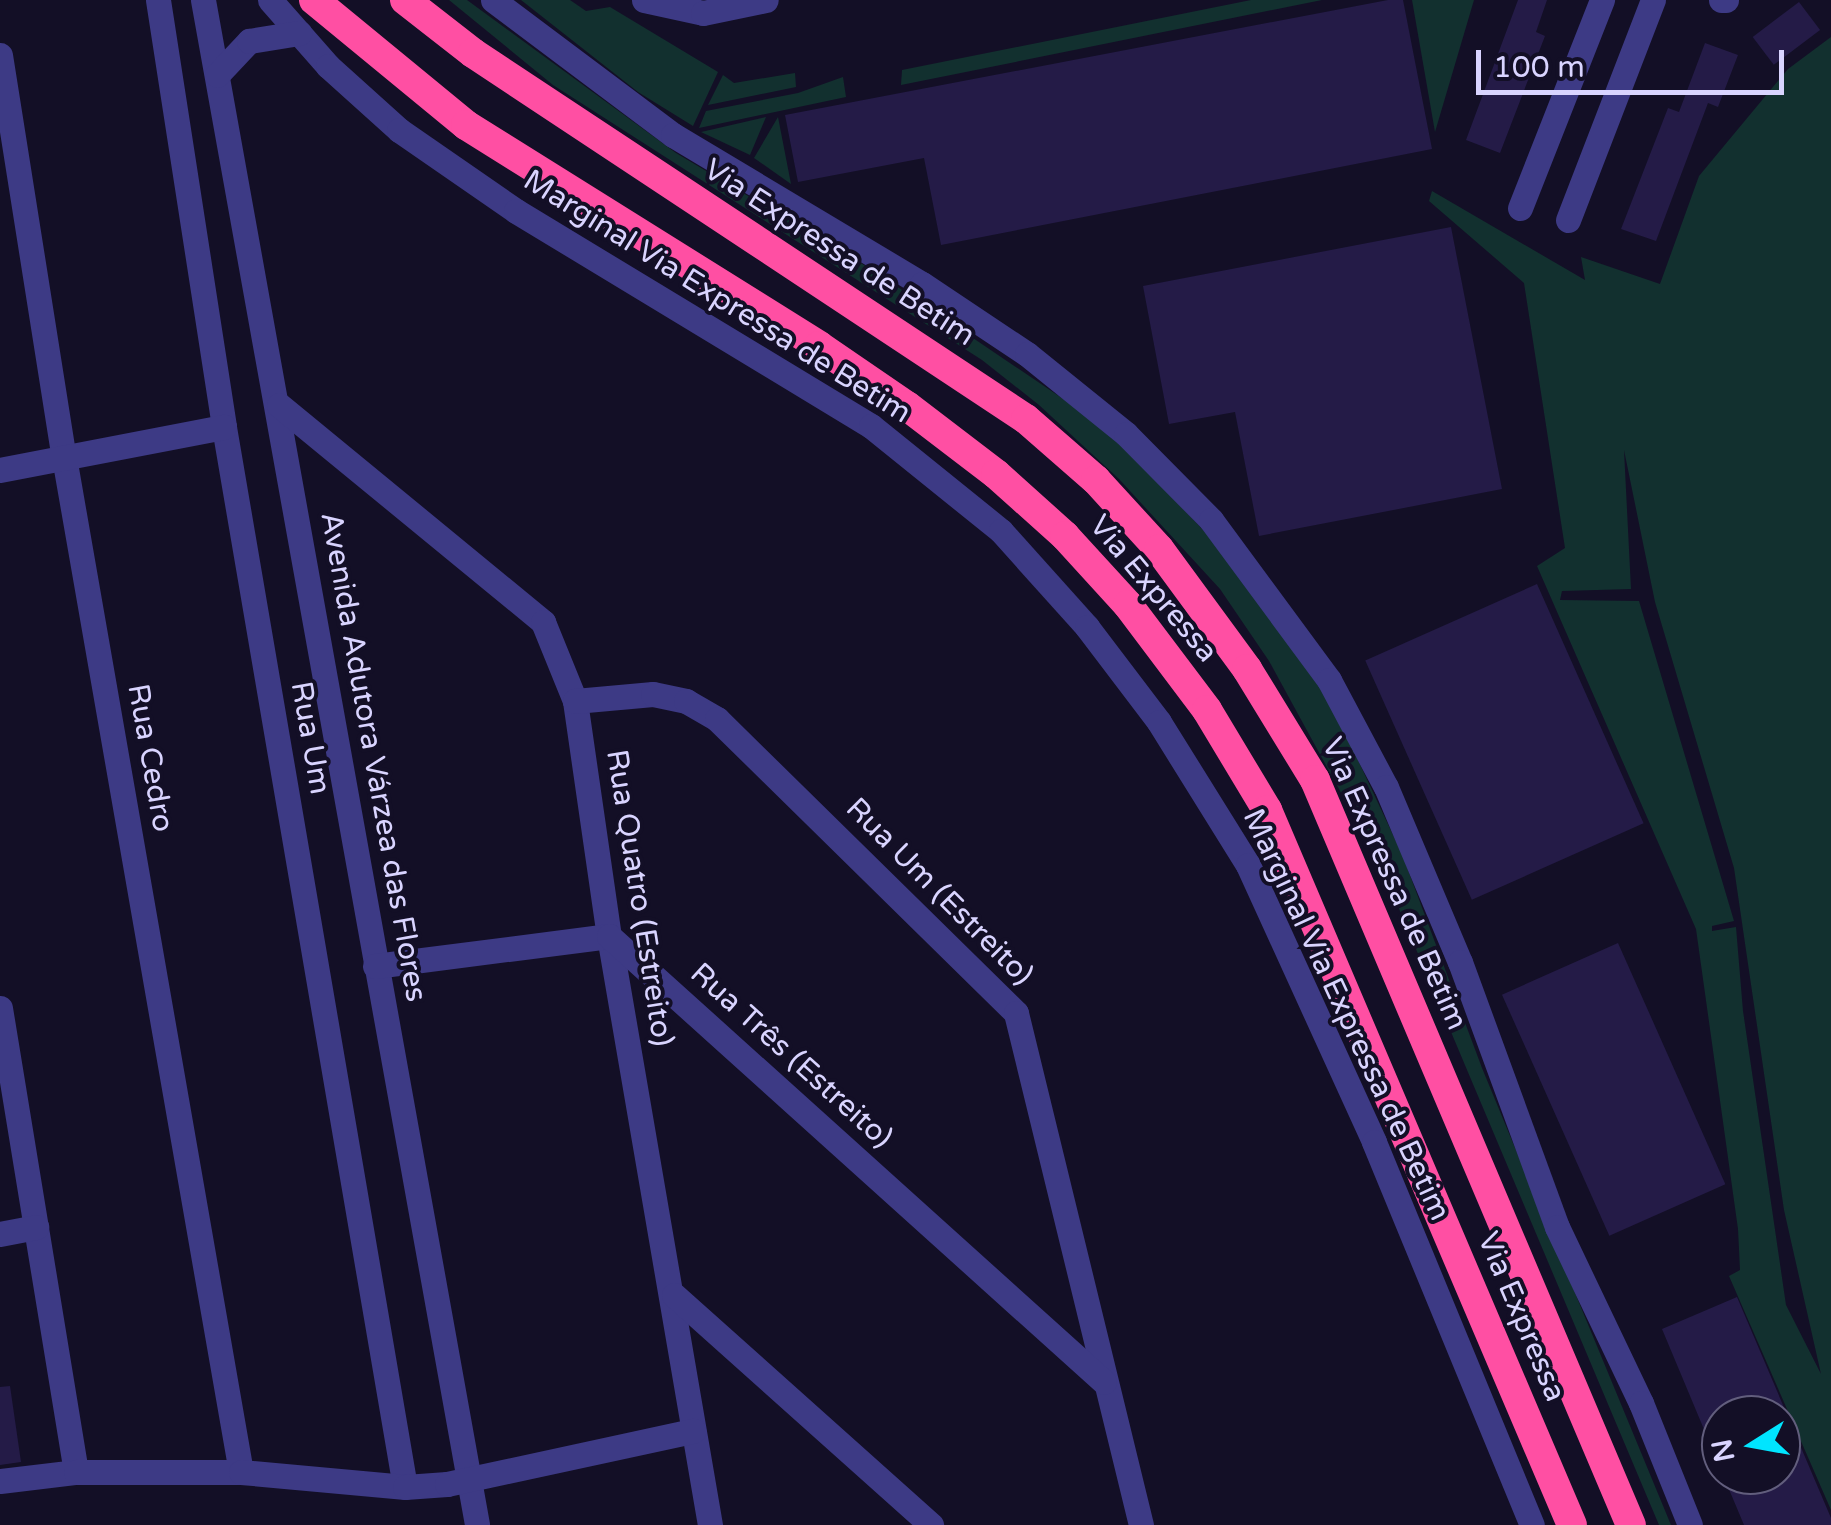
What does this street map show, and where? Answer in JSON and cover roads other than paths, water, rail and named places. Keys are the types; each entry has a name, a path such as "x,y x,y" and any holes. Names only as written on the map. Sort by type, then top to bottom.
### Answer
{"highway":[{"name":"Via Expressa","path":"314,0 466,125 819,346 907,406 1010,486 1065,536 1128,605 1207,710 1267,810 1572,1525"},
{"name":"Via Expressa de Betim","path":"405,0 473,53 1026,419 1096,480 1158,549 1247,669 1316,780 1631,1525"}],"street":[{"name":"Rua Um","path":"158,0 224,427 405,1486"},
{"name":"Avenida Adutora Várzea das Flores","path":"204,0 478,1525"},
{"name":"Marginal Via Expressa de Betim","path":"270,0 399,130 516,212 871,426 1000,532 1086,627 1168,736 1248,865 1374,1142 1532,1525"},
{"path":"493,0 673,135 922,284 1026,354 1126,434 1212,520 1330,680 1386,787 1460,962 1556,1227 1640,1404 1690,1525"},
{"path":"644,0 703,13 766,0"},
{"path":"1520,208 1602,0"},
{"path":"1568,220 1654,0"},
{"path":"217,74 249,41 299,33"},
{"name":"Rua Cedro","path":"0,54 64,457 240,1472"},
{"name":"Rua Quatro (Estreito)","path":"279,405 542,622 575,702 609,936 674,1295 710,1525"},
{"path":"0,470 224,427"},
{"name":"Rua Um (Estreito)","path":"575,702 653,694 686,701 717,719 1016,1013 1141,1525"},
{"path":"375,966 609,936"},
{"name":"Rua Três (Estreito)","path":"609,936 1104,1382"},
{"path":"0,1008 10,1124 36,1227 76,1472"},
{"path":"0,1234 36,1227"},
{"path":"674,1295 931,1525"},
{"path":"0,1481 76,1472 240,1472 405,1486 470,1478 694,1431"}]}
